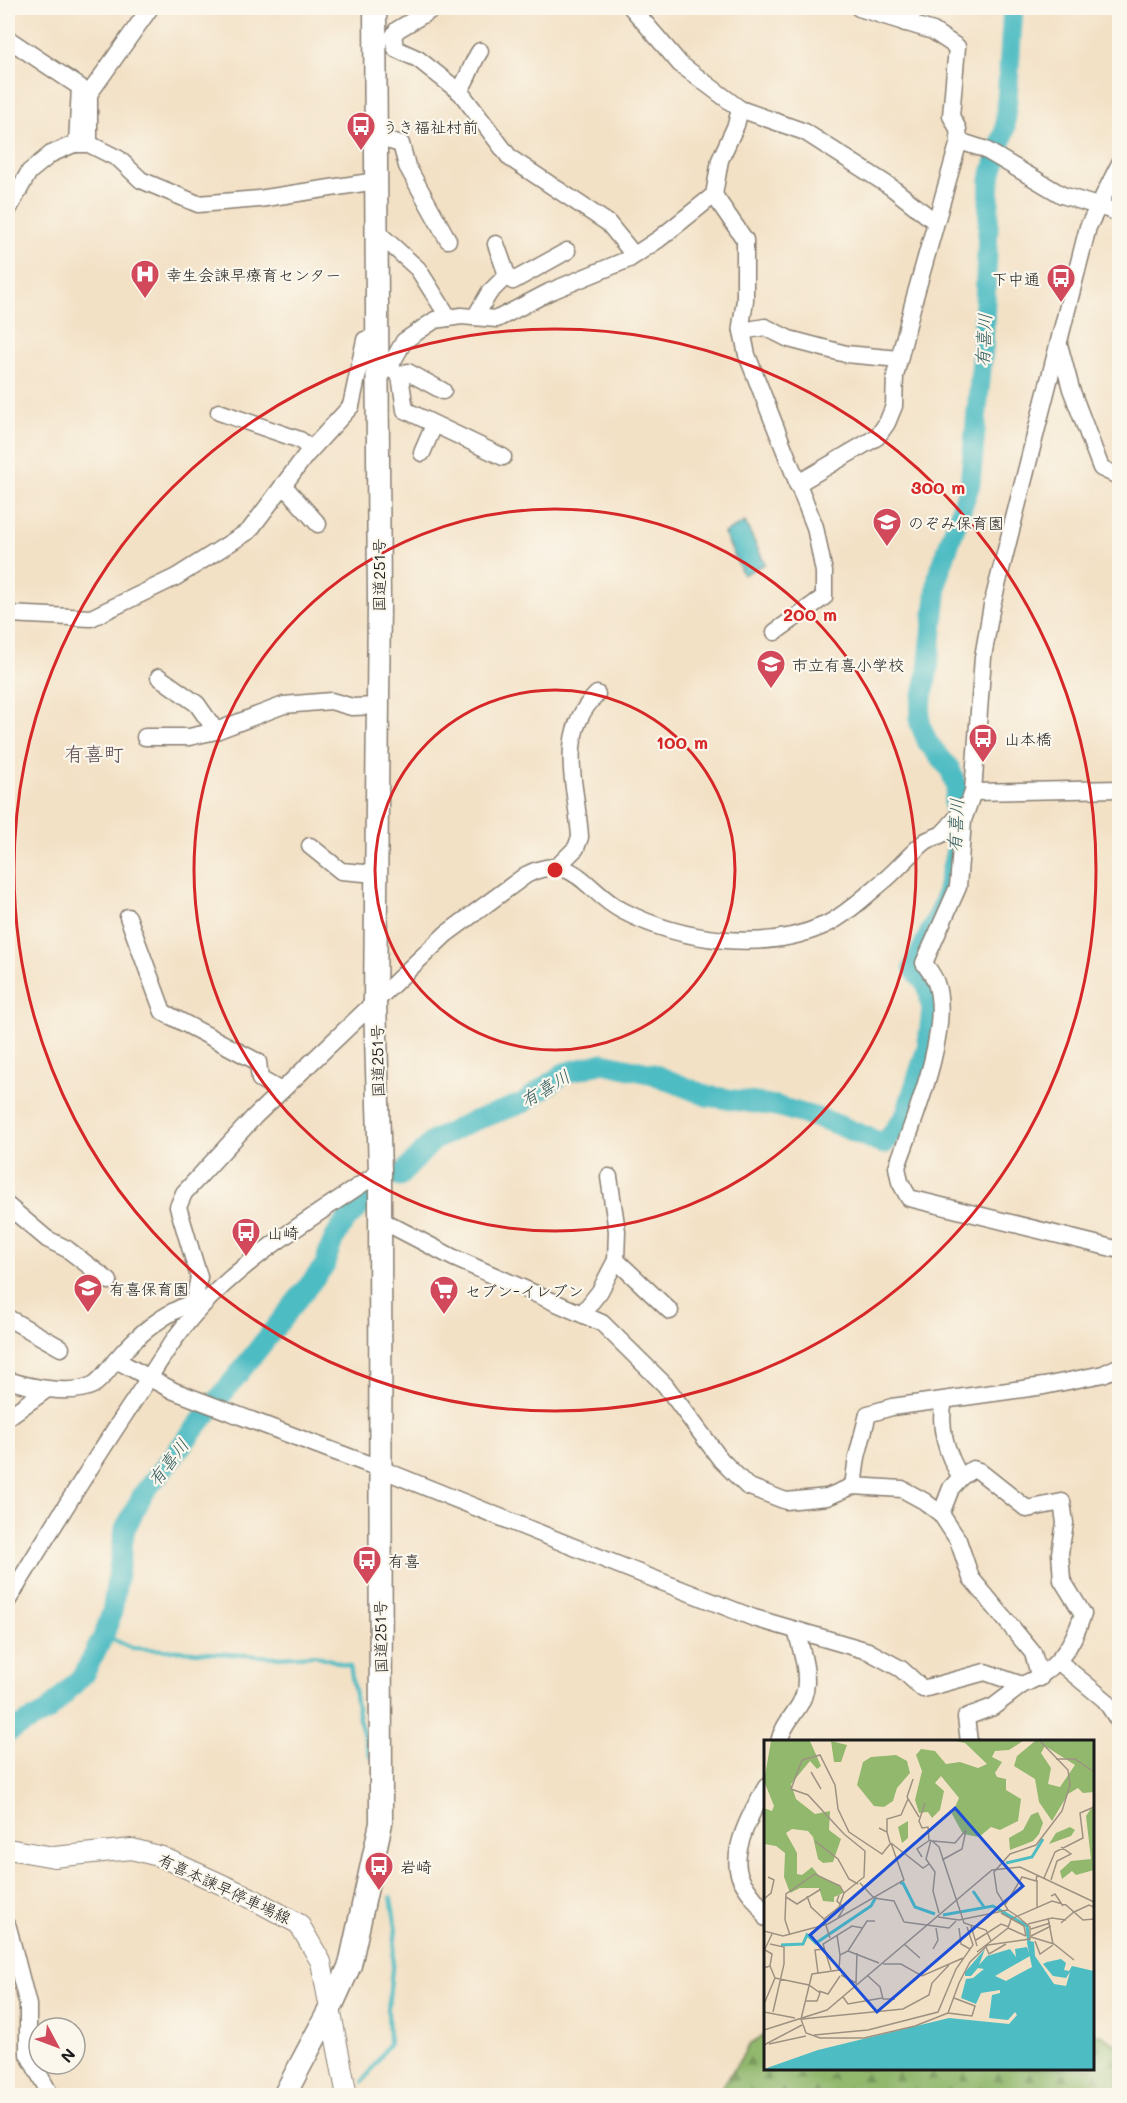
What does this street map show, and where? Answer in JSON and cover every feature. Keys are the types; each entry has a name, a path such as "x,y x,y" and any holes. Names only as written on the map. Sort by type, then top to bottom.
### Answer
{"highway":[{"name":"国道251号","path":"284,2096 330,2009 350,1965 381,1823 378,1530 381,1469 380,1172 375,1001 378,706 388,370 376,337 375,8"}],"main road":[{"name":"有喜本諫早停車場線","path":"8,1849 54,1857 132,1849 162,1857 283,1913 299,1924 321,1962 347,2096"}],"street":[{"path":"83,144 89,93 150,8"},
{"path":"434,8 397,30 393,37 396,49 418,59 459,91 510,158 608,223 634,255"},
{"path":"632,8 680,64 740,109 805,132 891,187 934,221"},
{"path":"797,484 877,437 894,406 895,376 899,359 934,221 959,141 958,129 951,116 957,47 933,32 859,8"},
{"path":"905,23 917,8"},
{"path":"8,39 80,87 83,144"},
{"path":"459,91 470,78 474,60 480,51"},
{"path":"388,370 404,341 435,320 475,317 497,319 549,292 608,269 634,255 703,206 714,195 720,160 736,125 740,109"},
{"path":"376,137 401,144 407,166 448,240"},
{"path":"959,141 984,149 1062,195 1119,213"},
{"path":"8,210 29,172 51,154 83,144 119,159 141,180 198,204 259,199 376,181"},
{"path":"1119,163 1089,228 992,605 983,657 973,792 963,820 958,887 924,963 936,981 939,1023 935,1051 897,1167 900,1182 909,1198 1119,1250"},
{"path":"714,195 745,240 742,331 747,355 815,527 824,572 824,597 775,632"},
{"path":"376,231 418,269 448,318"},
{"path":"496,244 507,275 513,281 567,251"},
{"path":"475,317 489,293 507,275"},
{"path":"742,331 765,327 789,339 846,354 899,359"},
{"path":"8,615 91,618 135,598 194,566 249,531 311,449 351,406 364,340 376,337"},
{"path":"1060,347 1071,389 1101,468 1119,477"},
{"path":"388,370 408,372 443,391"},
{"path":"388,370 405,410 503,457"},
{"path":"219,412 300,440 311,449"},
{"path":"422,453 434,425"},
{"path":"283,485 318,524"},
{"path":"159,677 197,704 216,731"},
{"path":"558,866 576,848 580,837 571,761 571,739 575,724 597,694"},
{"path":"146,737 189,737 216,731 284,705 331,701 352,707 378,706"},
{"path":"973,792 1119,789"},
{"path":"8,1600 88,1468 196,1305 199,1277 178,1207 184,1192 215,1157 281,1091 446,934 526,875 540,868 558,866 570,869 620,910 654,926 699,937 761,940 797,935 826,925 871,891 927,840 941,835 973,792"},
{"path":"310,846 341,871 376,874"},
{"path":"128,917 163,1012 258,1062 260,1079 281,1091"},
{"path":"8,1380 46,1390 93,1385 134,1339 162,1318 196,1305 316,1215 380,1172"},
{"path":"582,1314 600,1291 616,1260 617,1231 609,1177"},
{"path":"8,1206 47,1239 67,1249 109,1281"},
{"path":"379,1219 453,1258 602,1323 651,1371 721,1460 747,1486 786,1501 827,1497 853,1486 902,1489 941,1514 958,1540 971,1578 1033,1653 1040,1678"},
{"path":"616,1260 670,1311"},
{"path":"8,1318 61,1348"},
{"path":"116,1360 174,1391 381,1469 658,1581 754,1618 868,1651 901,1669 922,1689 985,1672 1022,1685"},
{"path":"853,1486 857,1456 868,1414 892,1407 1044,1386 1103,1374 1119,1366"},
{"path":"8,1417 46,1390"},
{"path":"944,1401 941,1413 951,1461 961,1477"},
{"path":"941,1514 951,1488 961,1477 974,1469 1027,1509 1062,1502 1065,1523 1060,1553 1062,1580 1083,1614 1076,1636 1059,1662 1040,1678 1022,1685 993,1707 966,1717 969,1740"},
{"path":"780,1740 791,1716 801,1702 806,1680 796,1630"},
{"path":"1059,1662 1105,1700 1119,1723"},
{"path":"764,1789 741,1837 738,1869 741,1879 755,1898 764,1916"},
{"path":"8,1927 28,2005 28,2054 51,2096"}],"green space":[{"path":"1094,2033 1102,2035 1119,2047 1119,2095 717,2095 750,2044 764,2035 764,2070 1094,2070"}],"water":[{"path":"745,522 765,564 743,575 724,533"}],"waterway":[{"name":"有喜川","path":"400,1176 433,1141 468,1123 523,1103 564,1073 603,1063 653,1074 707,1096 776,1106 828,1121 884,1144 905,1116 927,1048 932,1011 928,987 913,968 944,903 957,846 954,801 957,788 950,769 928,743 920,724 920,709 928,670 938,576 970,484 983,349 990,180 1005,130 1013,8"},
{"name":"有喜川","path":"8,1732 47,1712 84,1674 104,1635 112,1612 125,1529 143,1494 325,1265 331,1246 340,1230 351,1215 366,1202"},
{"path":"104,1635 132,1648 277,1657 315,1655 350,1666 359,1719 370,1757"},
{"path":"363,2082 389,2044 388,2009 396,1928 391,1897"}],"place":[{"name":"うき福祉村前","path":"361,152"},
{"name":"幸生会諫早療育センター","path":"145,300"},
{"name":"下中通","path":"1061,304"},
{"name":"のぞみ保育園","path":"887,548"},
{"name":"市立有喜小学校","path":"771,690"},
{"name":"山本橋","path":"983,764"},
{"name":"山崎","path":"246,1258"},
{"name":"有喜保育園","path":"88,1314"},
{"name":"セブン-イレブン","path":"444,1316"},
{"name":"有喜","path":"367,1586"},
{"name":"岩崎","path":"379,1892"}],"district":[{"name":"有喜町","path":"94,753"}]}
